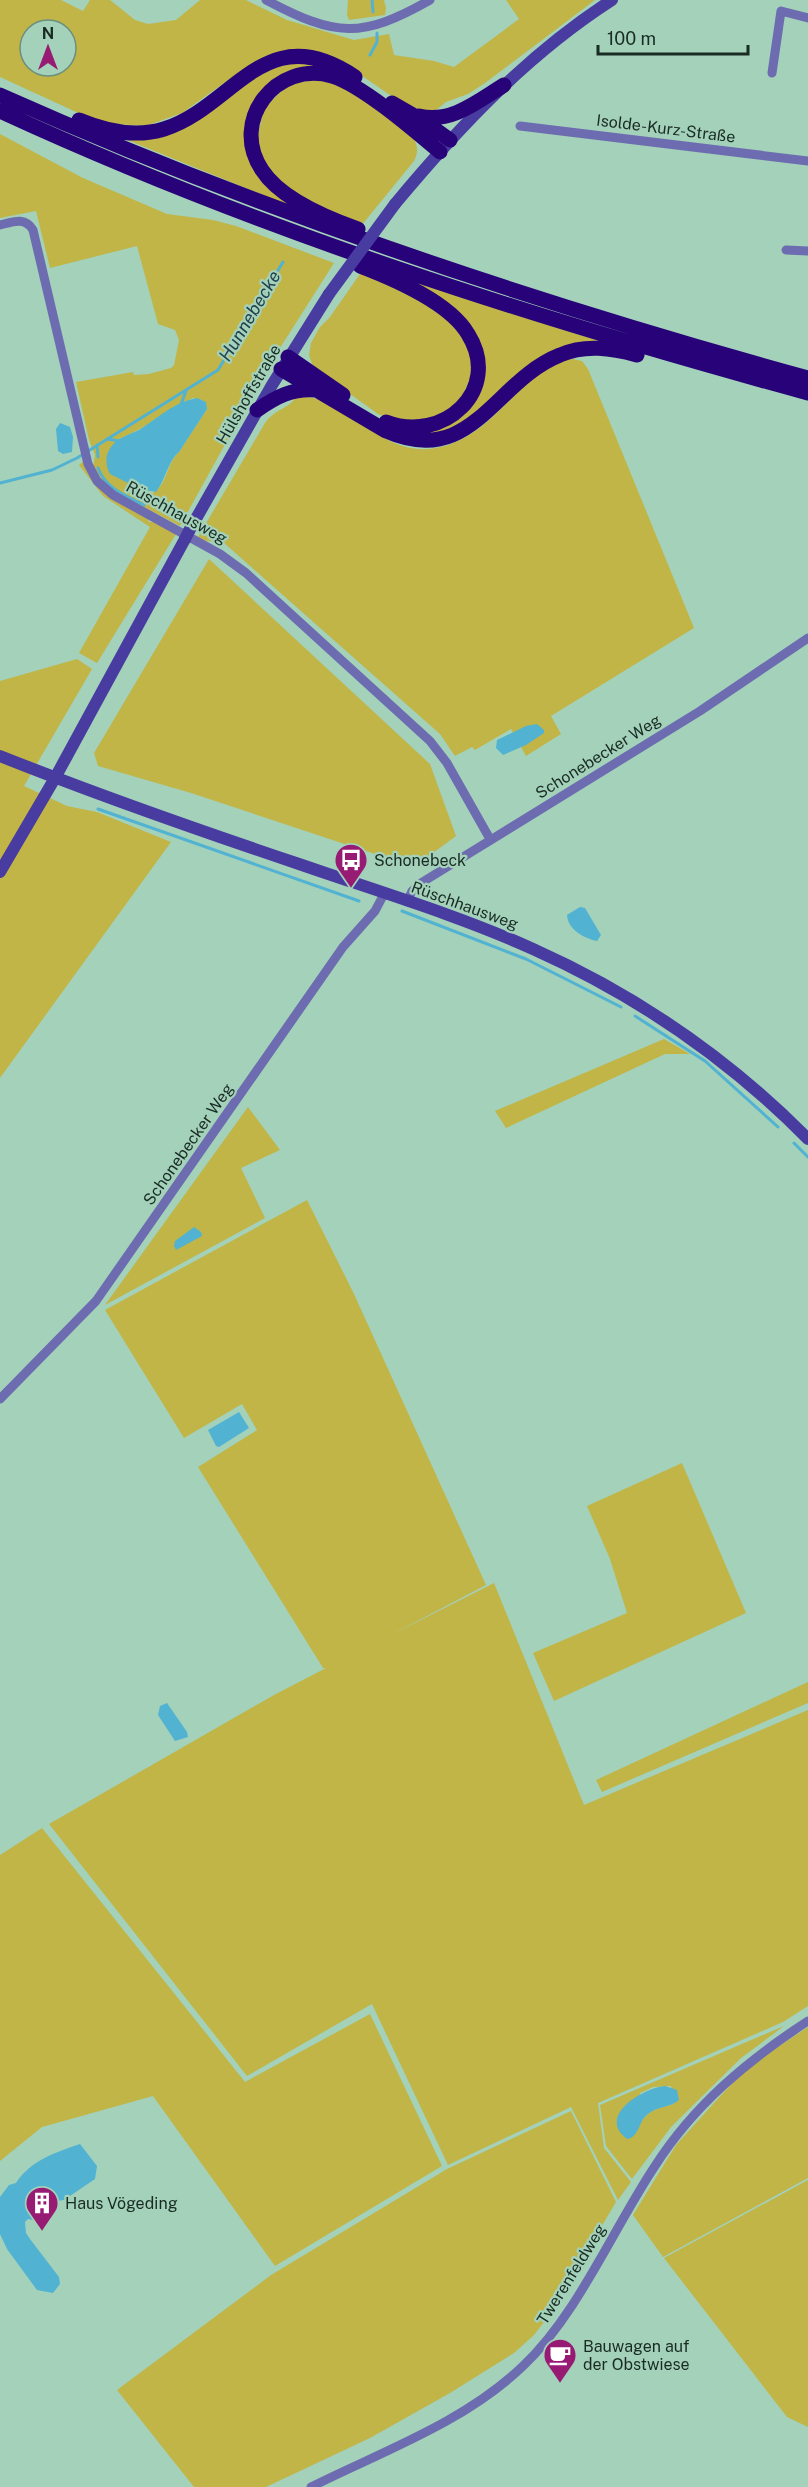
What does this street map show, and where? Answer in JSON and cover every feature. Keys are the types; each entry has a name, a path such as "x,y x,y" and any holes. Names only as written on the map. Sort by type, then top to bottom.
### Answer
{"highway":[{"path":"0,96 108,129 125,133 153,132 187,118 259,66 279,59 300,58 322,61 344,70 425,122 445,146"},
{"path":"445,146 351,84 322,74 298,75 276,85 261,99 250,128 251,148 256,161 267,177 281,189 326,216 430,255 473,279"},
{"path":"407,112 426,118 444,117 463,110 504,85"},
{"path":"0,96 241,196 473,279 617,324 808,378"},
{"path":"0,111 257,219 409,273 542,316 801,392"},
{"path":"257,219 295,242 390,279 441,307 456,319 469,335 477,354 477,373 468,400 453,416 430,426 403,427 377,417 285,363"},
{"path":"285,363 316,390 394,435 411,440 444,439 465,430 534,369 558,355 575,350 595,348 624,351 751,387 801,392"},
{"path":"257,410 292,391 316,390"}],"main road":[{"name":"Hülshoffstraße","path":"0,872 55,778 257,410 329,294 395,204 445,146 504,85 556,40 612,0"},
{"name":"Rüschhausweg","path":"0,756 55,778 407,902 532,949 577,970 624,996 711,1053 755,1089 808,1139"}],"street":[{"path":"266,0 303,19 325,26 344,28 371,27 392,21 430,0"},
{"path":"772,73 781,11 808,18"},
{"name":"Isolde-Kurz-Straße","path":"520,126 808,161"},
{"name":"Rüschhausweg","path":"0,225 23,221 27,222 33,230 88,464 98,481 113,495 220,554 246,573 422,734 444,757 490,839"},
{"path":"786,250 808,251"},
{"name":"Schonebecker Weg","path":"407,902 412,891 421,883 700,711 808,638"},
{"name":"Schonebecker Weg","path":"0,1399 96,1301 343,947 375,911 384,894"},
{"name":"Twerenfeldweg","path":"312,2487 467,2409 499,2388 524,2366 546,2342 573,2303 654,2166 678,2133 723,2084 764,2050 808,2020"}],"shaded area":[{"path":"0,0 61,0 83,11 90,0 110,0 135,20 148,24 176,20 200,0 246,0 287,20 354,40 389,34 394,55 434,61 454,67 519,19 506,0 595,0 485,83 468,94 446,102 435,111 421,110 400,102 355,71 335,61 248,66 182,113 146,126 113,124 87,117 0,77"},
{"path":"348,0 384,0 385,15 349,20"},
{"path":"294,63 322,66 278,78 247,149 319,218 120,137 136,138 261,71"},
{"path":"320,79 352,91 411,135 416,145 417,154 414,161 361,226 291,192 266,167 257,140 264,108 289,84"},
{"path":"0,134 83,178 167,214 213,220 236,226 334,263 266,370 180,526 108,488 93,468 95,455 89,440 76,382 133,372 134,375 149,374 171,368 174,365 179,340 175,330 158,324 137,246 50,268 36,211 0,218","holes":["193,398 204,401 207,409 175,456 161,485 153,493 137,487 107,456 119,439 140,429 175,406"]},
{"path":"362,271 436,309 467,341 473,371 460,402 427,423 378,414 318,371 312,364 309,355 311,343 320,327 330,317"},
{"path":"398,277 603,342 584,345 443,435 396,430 463,412 477,343"},
{"path":"568,358 582,361 588,369 694,628 551,716 561,734 526,756 511,729 475,750 472,747 455,756 440,734 223,542 206,541 198,537 265,423 296,397 317,399 336,407 391,442 412,448 435,448 462,439 472,433 524,386 550,367"},
{"path":"85,460 89,472 147,517 149,522 158,522 176,534 97,663 79,653 150,527 103,496 79,465"},
{"path":"209,559 430,764 456,836 414,867 191,793 98,766 94,753"},
{"path":"77,659 92,669 24,786 67,806 97,812 171,842 0,1078 0,681"},
{"path":"664,1039 690,1054 665,1054 506,1128 495,1111"},
{"path":"248,1107 280,1150 241,1168 265,1218 105,1305"},
{"path":"307,1200 354,1294 486,1585 389,1636 494,1583 584,1805 808,1710 808,2006 783,2022 598,2103 604,2148 631,2182 618,2200 571,2107 448,2165 372,2004 247,2076 49,1824 274,1695 326,1668 323,1668 198,1467 257,1430 242,1404 184,1438 105,1310"},
{"path":"682,1463 746,1613 554,1701 533,1653 627,1613 610,1559 587,1506"},
{"path":"808,1682 808,1703 602,1792 596,1780"},
{"path":"42,1828 245,2082 370,2014 442,2166 275,2266 153,2096 42,2127 0,2161 0,1855"},
{"path":"784,2026 741,2058 671,2127 632,2179 606,2146 600,2105","holes":["671,2086 674,2104 650,2112 642,2120 636,2133 640,2093 653,2087"]},
{"path":"808,2027 808,2178 663,2257 633,2215 676,2145 752,2064"},
{"path":"571,2111 616,2202 548,2317 534,2335 514,2353 450,2393 370,2438 266,2487 194,2487 117,2390 271,2275 447,2169"},
{"path":"808,2180 808,2427 787,2417 664,2258"}],"water":[{"path":"197,398 206,402 207,409 172,460 156,492 140,489 110,474 107,457 109,450 117,441 139,430 174,407"},
{"path":"60,423 70,427 73,437 72,452 63,454 58,451 56,429"},
{"path":"537,724 544,730 544,733 526,745 503,755 496,748 497,740 526,726"},
{"path":"580,907 585,908 601,935 597,941 587,938 570,925 567,915"},
{"path":"194,1227 201,1232 202,1236 176,1250 175,1241"},
{"path":"239,1412 249,1428 219,1447 216,1446 208,1430"},
{"path":"167,1703 188,1737 175,1741 158,1715 160,1706"},
{"path":"665,2086 677,2090 679,2100 648,2114 637,2132 627,2139 619,2130 617,2121 620,2113 626,2105 645,2092"},
{"path":"80,2144 97,2166 95,2179 64,2200 56,2201 49,2210 33,2220 28,2219 25,2222 26,2233 59,2277 60,2284 53,2293 37,2290 7,2249 0,2234 0,2197 9,2185 16,2183 36,2163"}],"waterway":[{"name":"Hunnebecke","path":"372,0 373,12"},
{"name":"Hunnebecke","path":"370,55 377,42 377,33"},
{"name":"Hunnebecke","path":"0,483 52,470 77,458 218,370 283,262"},
{"name":"Hunnebecke","path":"180,407 186,391"},
{"name":"Hunnebecke","path":"107,439 120,441"},
{"path":"97,445 98,457"},
{"path":"98,468 111,486 123,495 144,505"},
{"path":"98,809 359,901"},
{"path":"402,911 526,959 621,1007"},
{"path":"635,1016 705,1061 778,1127"},
{"path":"794,1143 808,1157"}],"place":[{"name":"Schonebeck","path":"351,889"},
{"name":"Haus Vögeding","path":"42,2232"},
{"name":"Bauwagen auf der Obstwiese","path":"560,2384"}]}
